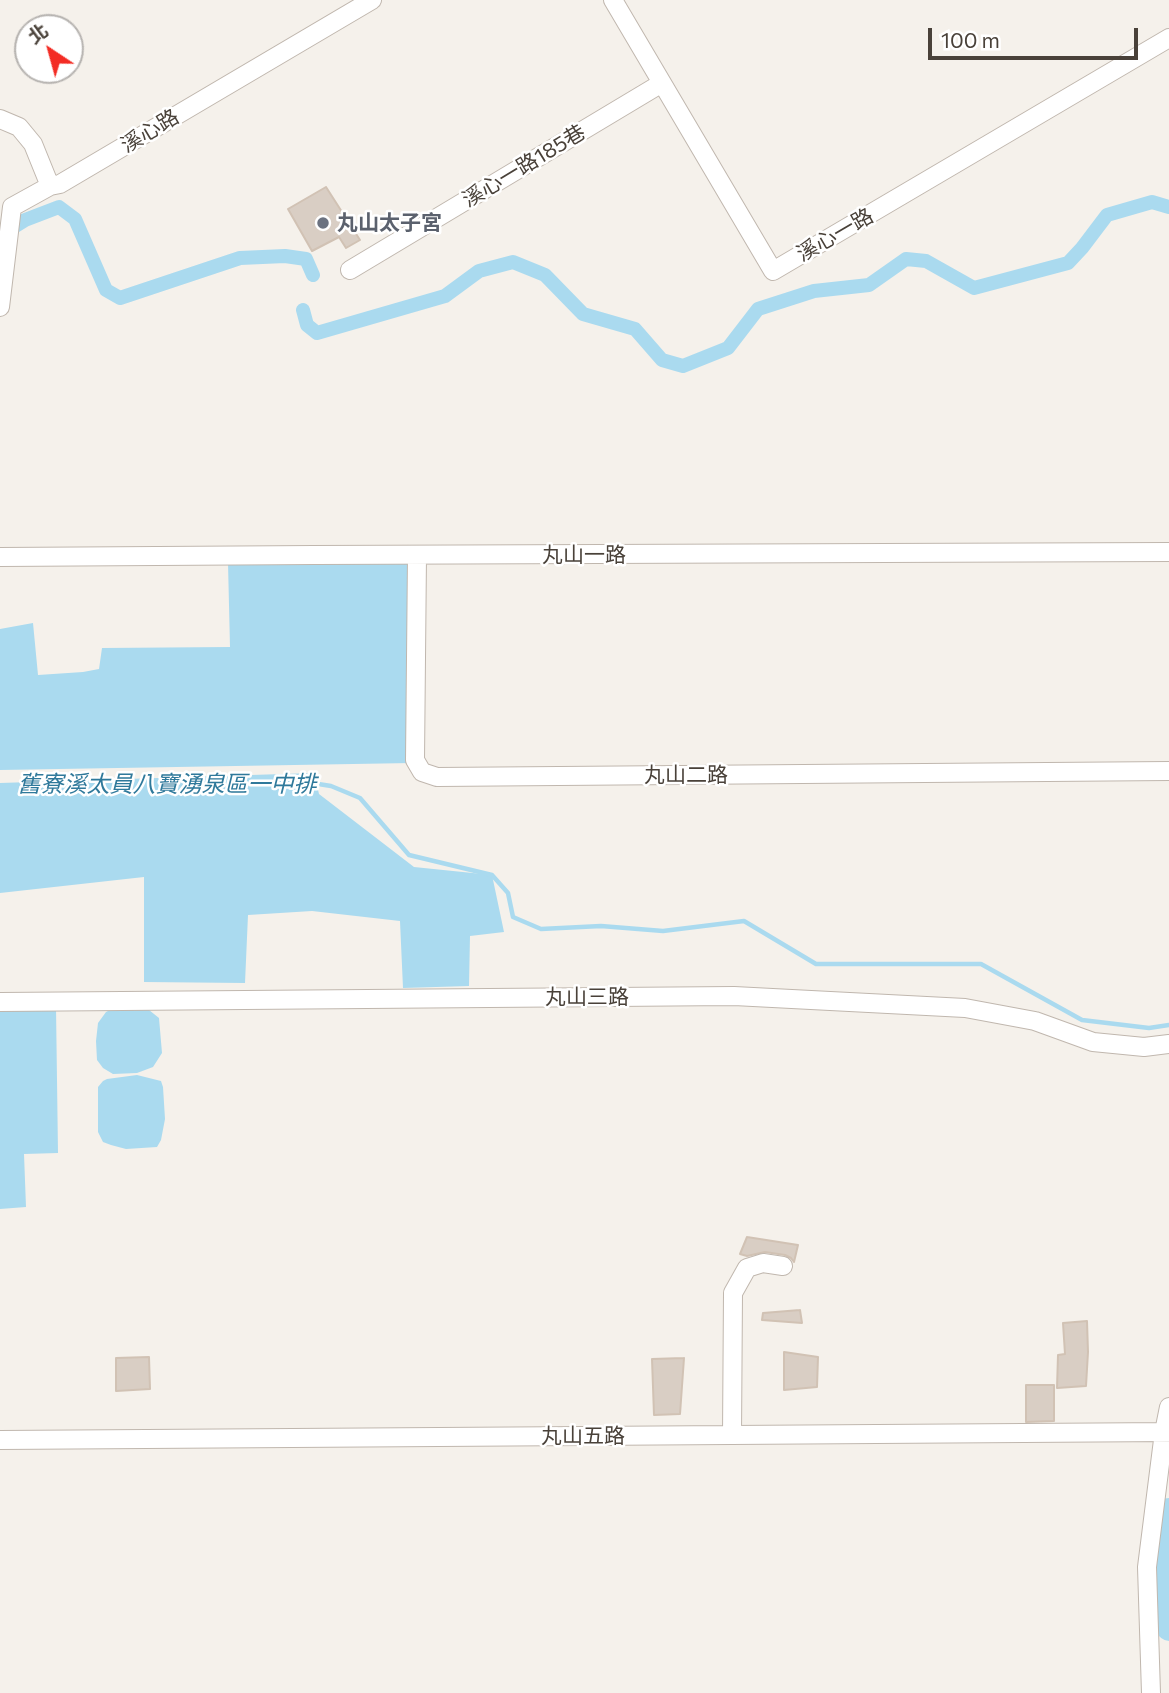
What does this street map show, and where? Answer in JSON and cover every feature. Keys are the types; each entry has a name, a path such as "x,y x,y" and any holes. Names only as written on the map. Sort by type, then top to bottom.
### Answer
{"street":[{"name":"溪心路","path":"0,307 11,216 50,186 60,184 372,0"},
{"name":"溪心一路","path":"613,0 773,271 1169,38"},
{"name":"溪心一路185巷","path":"350,270 662,83"},
{"path":"0,119 19,127 33,144 50,186"},
{"name":"丸山一路","path":"0,557 1169,552"},
{"name":"丸山二路","path":"417,556 415,760 422,772 437,777 1169,771"},
{"name":"丸山三路","path":"0,1002 734,996 965,1008 1035,1021 1093,1041 1144,1048 1169,1044"},
{"path":"732,1435 733,1293 747,1268 763,1264 783,1266"},
{"path":"1151,1693 1147,1567 1169,1407"},
{"name":"丸山五路","path":"0,1440 1166,1432"}],"water":[{"path":"410,561 412,763 0,770 0,629 33,623 38,675 83,672 99,669 102,648 230,647 228,563"},
{"path":"314,773 319,794 414,867 492,875 504,932 470,936 469,986 403,988 400,921 312,911 248,915 245,983 144,982 144,877 0,893 0,783"},
{"path":"140,1005 159,1018 162,1053 153,1067 137,1073 113,1074 97,1060 98,1023 106,1012 118,1006"},
{"path":"56,1007 58,1153 24,1154 26,1207 0,1209 0,1009"},
{"path":"137,1075 161,1081 165,1119 161,1140 157,1147 126,1149 103,1142 98,1132 98,1087 107,1079"}],"building":[{"name":"丸山太子宮","path":"326,187 360,240 346,248 339,237 312,251 288,209"},
{"path":"747,1237 798,1245 794,1262 785,1255 765,1252 747,1256 740,1254"},
{"path":"800,1310 802,1323 762,1320 763,1313"},
{"path":"1087,1321 1086,1386 1057,1388 1058,1355 1065,1354 1063,1323"},
{"path":"784,1352 818,1357 817,1387 784,1390"},
{"path":"149,1357 150,1389 116,1391 116,1358"},
{"path":"684,1358 680,1414 654,1415 652,1359"},
{"path":"1026,1385 1054,1385 1054,1421 1026,1422"}],"waterway":[{"path":"303,310 307,325 317,333 445,296 479,271 513,262 545,275 583,314 635,329 662,360 683,366 728,348 758,309 814,291 869,285 906,259 926,261 974,288 1068,263 1107,215 1152,202 1169,207"},
{"path":"4,233 25,220 59,207 75,219 106,290 120,298 240,258 285,256 306,259 313,275"},
{"name":"舊寮溪太員八寶湧泉區一中排","path":"312,783 331,786 360,798 409,855 492,875 508,893 513,917 541,929 601,926 663,931 744,921 816,964 981,964 1082,1020 1149,1028 1169,1025"},
{"path":"1169,1510 1163,1551 1169,1629"}],"place":[{"name":"丸山太子宮","path":"323,223"}]}
